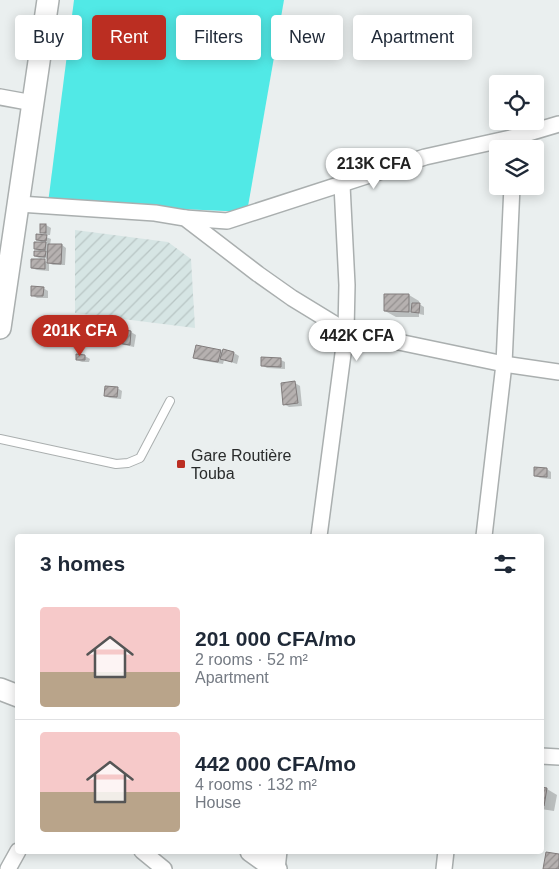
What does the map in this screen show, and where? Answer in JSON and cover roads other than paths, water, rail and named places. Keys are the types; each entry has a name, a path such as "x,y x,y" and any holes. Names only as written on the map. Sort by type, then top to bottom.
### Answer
{"main road":[{"path":"0,328 3,276 19,204 48,0"},
{"path":"0,689 15,695"},
{"path":"255,854 277,869"}],"street":[{"path":"0,97 33,103"},
{"path":"521,140 559,124"},
{"path":"19,204 227,221 425,157 489,147"},
{"path":"319,534 346,331 347,286 342,185"},
{"path":"484,534 504,364 512,195"},
{"path":"185,218 292,298 346,331 504,364 559,372"},
{"path":"544,756 559,757"},
{"path":"8,869 16,854"},
{"path":"146,854 164,869"},
{"path":"277,869 280,854"},
{"path":"444,869 446,854"}],"lane":[{"path":"0,439 116,464 128,463 140,458 170,400"}],"place":[{"name":"Gare Routière Touba","path":"181,464"}]}
